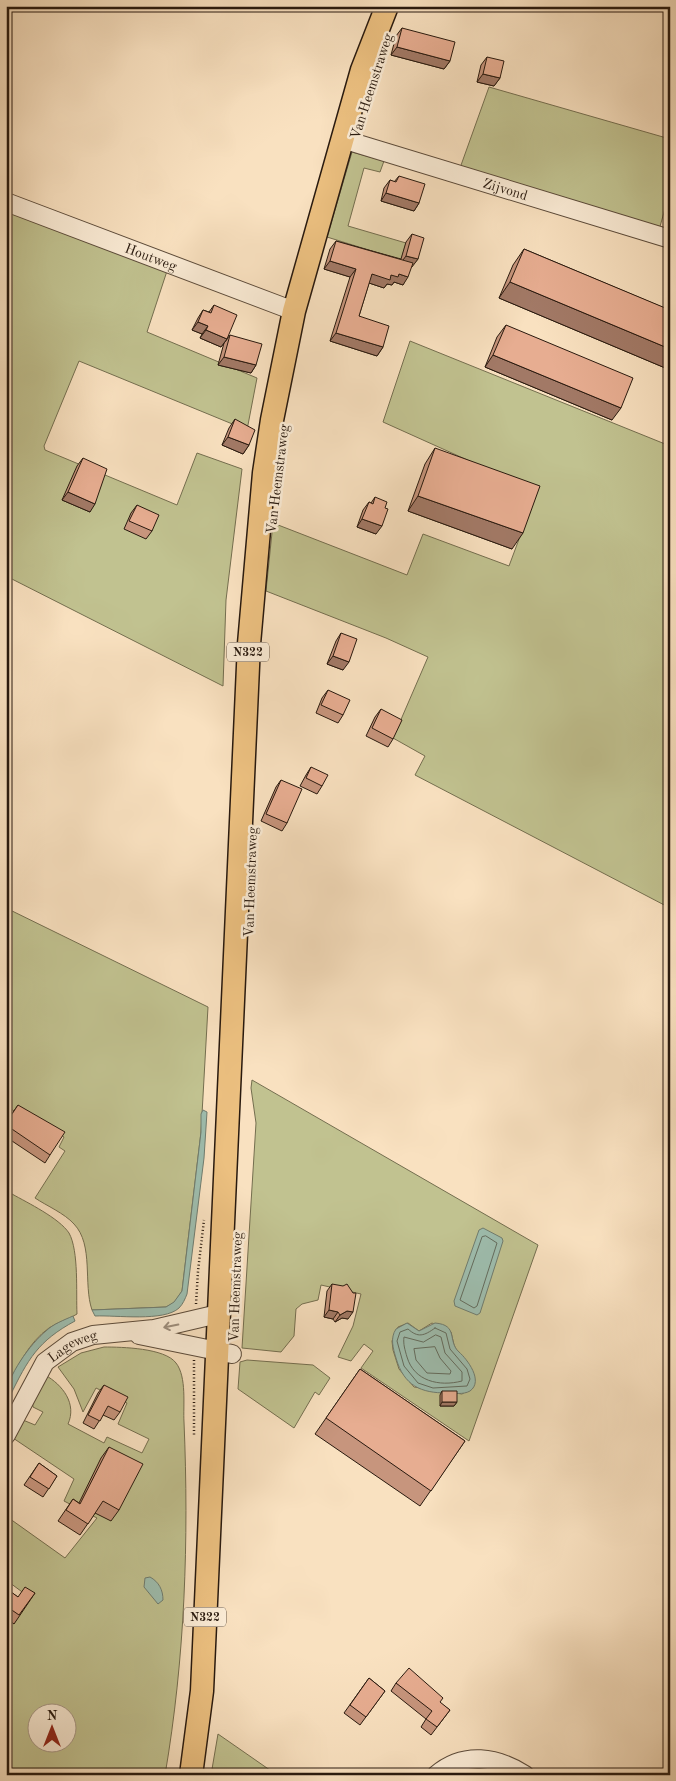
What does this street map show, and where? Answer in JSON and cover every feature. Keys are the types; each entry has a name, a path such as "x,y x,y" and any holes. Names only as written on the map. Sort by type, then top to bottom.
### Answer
{"main road":[{"name":"Van Heemstraweg","path":"191,1775 202,1691 224,1352 218,1314 249,644 264,473 272,420 294,311 362,70 387,6"}],"street":[{"name":"Zijvond","path":"342,139 670,239"},
{"name":"Houtweg","path":"6,202 294,311"},
{"name":"Lageweg","path":"6,1435 45,1362 54,1353 72,1342 93,1335 154,1329 218,1314"},
{"name":"Lageweg","path":"124,1331 224,1352"},
{"path":"436,1775 457,1762 478,1759 501,1762 525,1775"}],"green space":[{"path":"489,87 670,139 670,191 659,230 460,168"},
{"path":"352,152 384,161 380,172 364,168 348,226 406,243 401,260 327,237"},
{"path":"6,208 167,271 147,332 257,378 247,430 79,361 44,446 45,450 177,505 197,453 242,469 226,600 223,686 6,576"},
{"path":"410,341 670,446 670,908 415,775 425,756 393,738 428,657 386,638 266,591 273,523 407,575 423,534 509,566 534,499 494,472 383,422"},
{"path":"6,908 208,1007 201,1132 182,1291 174,1303 166,1307 92,1310 89,1300 86,1254 80,1233 65,1216 35,1198 65,1151 59,1147 64,1137 44,1125 42,1128 6,1106"},
{"path":"252,1080 538,1245 469,1441 361,1368 373,1351 364,1344 351,1361 338,1357 353,1326 361,1294 321,1285 318,1300 302,1304 296,1309 294,1336 281,1352 242,1348 256,1123 251,1088","holes":["408,1323 419,1331 432,1323 451,1332 454,1345 473,1387 462,1394 414,1387 399,1369 392,1341 398,1327"]},
{"path":"6,1193 12,1194 43,1211 69,1233 76,1261 77,1284 77,1314 49,1328 35,1340 19,1363 7,1388"},
{"path":"104,1347 132,1348 163,1354 176,1363 182,1376 184,1392 186,1510 184,1599 177,1687 165,1775 6,1775 6,1630 29,1597 6,1580 6,1516 65,1558 97,1518 64,1501 74,1479 10,1436 23,1420 35,1425 43,1412 33,1407 32,1400 45,1375 52,1379 67,1396 71,1409 68,1424 104,1443 107,1437 142,1453 149,1439 118,1424 127,1403 96,1388 83,1412 74,1389 58,1367 81,1353"},
{"path":"247,1360 313,1365 330,1378 319,1395 315,1392 294,1428 238,1389 240,1362"},
{"path":"218,1734 277,1775 211,1775"}],"water":[{"path":"203,1110 207,1112 204,1158 187,1294 184,1301 179,1308 162,1315 139,1317 95,1316 92,1310 166,1307 174,1302 182,1291 201,1132 201,1114"},
{"path":"483,1228 502,1238 503,1241 480,1313 477,1315 455,1306 454,1301 479,1230"},
{"path":"73,1316 75,1321 62,1328 35,1352 10,1396 6,1397 10,1380 15,1370 33,1344 52,1326"},
{"path":"407,1323 419,1331 435,1323 442,1324 450,1330 456,1348 473,1370 475,1376 474,1387 470,1391 458,1394 438,1393 422,1389 409,1381 399,1368 393,1343 396,1329"},
{"path":"150,1577 158,1584 162,1593 163,1600 158,1604 144,1587 145,1578"}],"building":[{"path":"402,28 455,42 450,61 397,47"},
{"path":"487,57 504,61 500,78 483,74"},
{"path":"399,176 425,184 419,203 386,193 390,180 396,182"},
{"path":"412,234 424,238 418,259 406,256"},
{"path":"336,241 413,263 408,277 399,274 398,277 391,275 390,280 372,274 359,316 389,326 383,347 336,333 356,269 330,261"},
{"path":"524,249 670,310 670,349 510,282"},
{"path":"214,305 237,315 227,339 206,330 208,326 198,322 203,310 211,313"},
{"path":"506,325 633,378 621,408 493,355"},
{"path":"230,335 262,344 256,365 224,357"},
{"path":"235,419 255,430 249,445 228,437"},
{"path":"435,448 540,486 523,533 418,496"},
{"path":"83,458 107,469 95,504 68,492"},
{"path":"375,497 387,502 385,508 388,509 382,526 362,519 369,502 373,504"},
{"path":"137,505 159,515 152,531 129,521"},
{"path":"341,633 357,639 349,662 333,656"},
{"path":"328,690 350,700 343,715 321,705"},
{"path":"381,709 402,720 393,739 372,728"},
{"path":"311,767 328,775 322,786 306,778"},
{"path":"281,780 302,789 287,823 266,814"},
{"path":"18,1105 65,1132 50,1155 6,1125"},
{"path":"332,1284 343,1286 347,1284 353,1293 356,1293 353,1312 347,1311 340,1315 338,1312 329,1310"},
{"path":"360,1369 465,1441 431,1491 326,1418"},
{"path":"104,1385 128,1397 120,1412 108,1406 100,1421 88,1415"},
{"path":"442,1391 457,1391 457,1402 442,1402"},
{"path":"109,1447 143,1464 119,1510 103,1501 88,1524 66,1510 73,1499 80,1504"},
{"path":"39,1463 57,1476 49,1489 30,1477"},
{"path":"25,1587 35,1593 19,1615 6,1606 6,1589 18,1597"},
{"path":"409,1668 443,1698 440,1702 450,1710 437,1727 426,1719 432,1711 396,1683"},
{"path":"369,1678 385,1691 366,1717 350,1705"}]}
